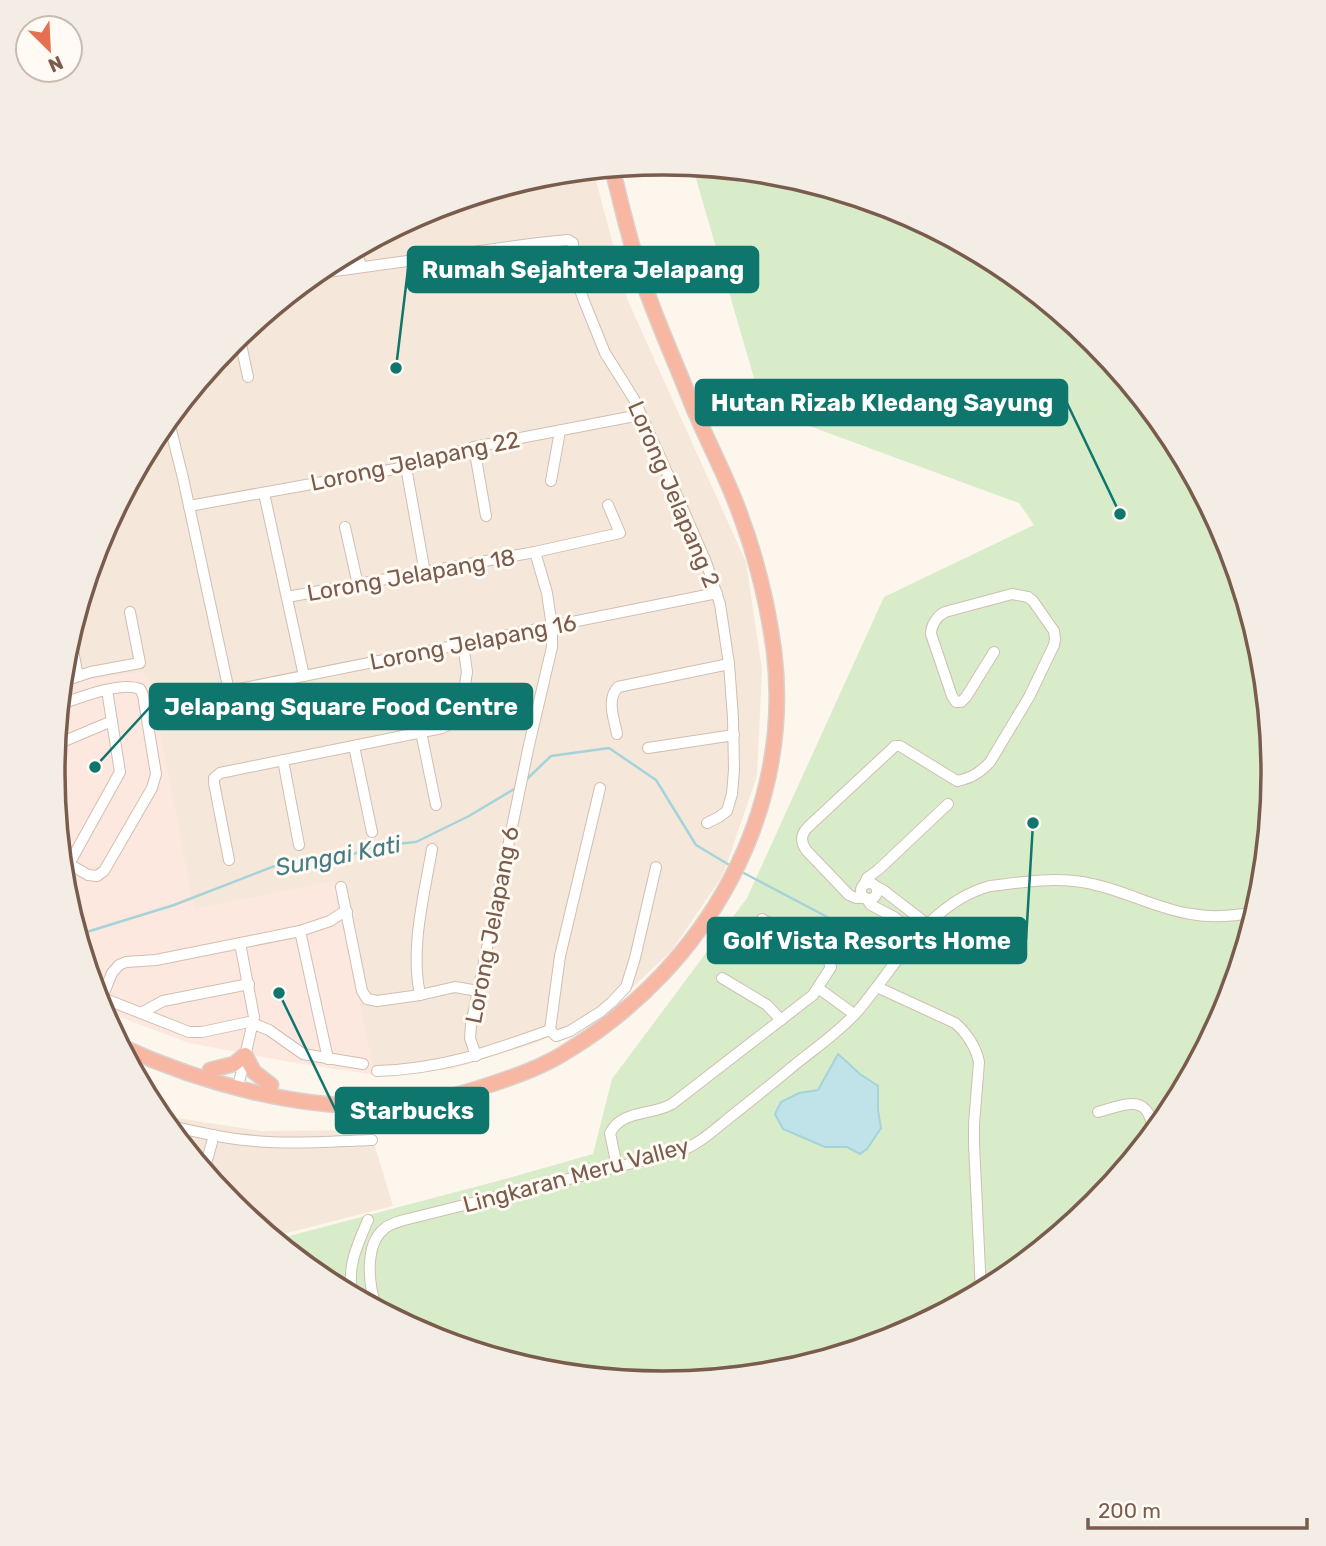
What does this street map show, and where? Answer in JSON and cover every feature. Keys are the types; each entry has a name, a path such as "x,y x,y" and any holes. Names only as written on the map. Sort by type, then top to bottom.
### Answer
{"highway":[{"path":"134,1052 183,1072 239,1083 293,1099 337,1104 399,1105 460,1094 498,1082 568,1052 637,1000 673,964 701,929 726,888 745,849 762,800 768,772 775,725 774,649 755,560 733,496 645,286 614,177"},
{"path":"130,1045 210,1070 239,1083 358,1097 419,1093 476,1080 519,1067 588,1037"},
{"path":"210,1070 234,1064 245,1055 254,1072 271,1086"}],"street":[{"name":"Lorong Jelapang 2","path":"361,268 538,243 568,240 573,243 575,275 581,294 605,353 634,398 706,562 722,614 729,664 734,769 729,807 724,814 707,823"},
{"path":"339,271 361,268 359,258"},
{"path":"242,348 248,377"},
{"name":"Lorong Jelapang 22","path":"189,506 407,467 474,447 640,415"},
{"path":"551,481 559,431"},
{"path":"172,433 189,506"},
{"path":"474,447 486,516"},
{"path":"407,467 425,573"},
{"path":"264,493 304,676"},
{"name":"Lorong Jelapang 18","path":"287,597 535,552 620,533 608,505"},
{"name":"Lorong Jelapang 16","path":"189,506 229,691 717,593"},
{"path":"345,527 358,585"},
{"name":"Lorong Jelapang 18","path":"535,552 547,593 552,627"},
{"path":"878,870 878,892 875,897 852,897 806,850 802,839 804,830 895,746 900,746 957,781 979,773 990,762 1029,697 1054,645 1054,631 1033,601 1016,594 945,612 932,626 931,634 956,702 961,702 966,697 994,652"},
{"path":"73,678 140,663 130,612"},
{"name":"Lorong Jelapang 6","path":"476,1056 470,1038 478,991 552,647 552,627"},
{"path":"229,860 214,778 220,773 449,725 459,716 467,672 463,644"},
{"path":"75,663 78,676"},
{"path":"617,734 611,698 618,687 729,664"},
{"path":"69,701 107,690 133,687 140,689 156,779 104,872 97,876 73,870"},
{"path":"71,859 120,775 107,690"},
{"path":"66,740 112,721"},
{"path":"421,732 436,804"},
{"path":"648,748 734,734"},
{"path":"354,746 372,832"},
{"path":"283,760 299,845"},
{"path":"550,1030 560,956 600,788"},
{"path":"918,935 871,905 861,892 867,878 948,804"},
{"path":"420,995 416,974 418,932 432,849"},
{"path":"550,1030 556,1036 570,1031 612,1002 626,987 656,867"},
{"name":"Lingkaran Meru Valley","path":"373,1296 370,1280 372,1245 377,1235 386,1227 404,1220 684,1150 695,1144 772,1084 854,1014 927,924 955,902 981,888 1048,880 1091,883 1190,914 1244,914"},
{"path":"844,888 854,890 869,883 876,886 927,924"},
{"path":"341,887 362,991 367,999 377,1001 455,987 478,991"},
{"path":"900,922 909,910"},
{"path":"104,987 112,972 120,965 300,931 347,912"},
{"path":"617,1167 610,1133 618,1122 628,1116 671,1104 807,1000 831,967 826,955 762,919"},
{"path":"300,931 328,1059"},
{"path":"239,1083 254,1010 240,943"},
{"path":"722,978 767,1005 781,1020"},
{"path":"141,1013 163,1002 248,984"},
{"path":"877,987 955,1023 977,1052 979,1062 974,1124 980,1279"},
{"path":"818,988 854,1014"},
{"path":"109,1000 189,1032 253,1023 269,1030 303,1054 363,1064"},
{"path":"377,1071 435,1066 476,1056 550,1030"},
{"path":"1098,1112 1130,1104 1140,1105 1147,1111 1150,1119"},
{"path":"182,1128 234,1139 281,1142 372,1140"},
{"path":"207,1160 214,1135"},
{"path":"351,1283 351,1265 368,1220"}],"shaded area":[{"path":"596,179 628,301 746,562 762,670 757,776 723,875 672,950 609,1010 538,1042 452,1069 375,1075 194,909 87,680 71,687 76,656 96,581 126,508 188,409 240,350 299,298 398,236 471,206 508,195"},
{"path":"143,672 150,680 194,909 333,881 375,1075 189,1043 116,1016 85,928 76,890 66,812 66,734 71,687 87,680"},
{"path":"174,1117 261,1131 370,1130 393,1206 282,1234 213,1167"}],"green space":[{"path":"695,176 780,186 818,195 855,206 928,236 1027,298 1086,350 1113,379 1160,441 1200,508 1230,581 1250,656 1260,734 1260,812 1250,890 1241,928 1230,965 1200,1038 1138,1137 1086,1196 1057,1223 1027,1248 962,1291 928,1310 855,1340 780,1360 741,1366 702,1370 624,1370 546,1360 508,1351 471,1340 398,1310 331,1270 286,1237 593,1154 612,1079 747,898 884,597 1034,525 1019,503 763,409"}],"water":[{"path":"838,1054 878,1086 881,1128 867,1149 860,1154 847,1147 825,1147 783,1129 775,1114 781,1102 799,1093 818,1090"}],"waterway":[{"name":"Sungai Kati","path":"527,779 551,756 609,748 656,780 696,845 731,866"},
{"name":"Sungai Kati","path":"86,932 174,905 285,862 337,860 375,846 416,842 469,816 516,788"},
{"name":"Sungai Kati","path":"740,871 852,930"}],"place":[{"name":"Rumah Sejahtera Jelapang","path":"396,368"},
{"name":"Hutan Rizab Kledang Sayung","path":"1120,514"},
{"name":"Jelapang Square Food Centre","path":"95,767"},
{"name":"Golf Vista Resorts Home","path":"1033,823"},
{"name":"Starbucks","path":"279,993"}]}
